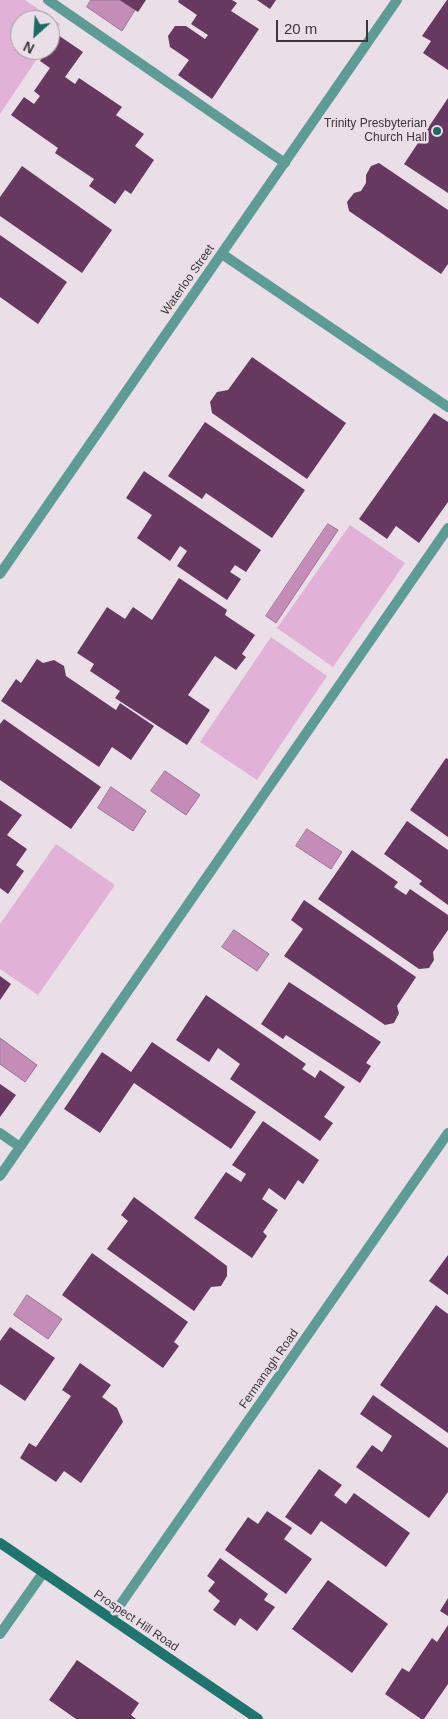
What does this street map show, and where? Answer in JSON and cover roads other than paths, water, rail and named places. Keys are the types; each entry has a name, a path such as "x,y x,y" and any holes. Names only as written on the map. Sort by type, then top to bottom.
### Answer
{"main road":[{"name":"Prospect Hill Road","path":"0,1543 258,1719"}],"street":[{"path":"48,0 284,163"},
{"name":"Waterloo Street","path":"0,574 397,0"},
{"path":"222,254 448,407"},
{"path":"0,1176 448,528"},
{"path":"0,1133 20,1147"},
{"name":"Fermanagh Road","path":"111,1618 448,1134"},
{"path":"0,1634 43,1573"}],"place":[{"name":"Trinity Presbyterian Church Hall","path":"437,131"}]}
